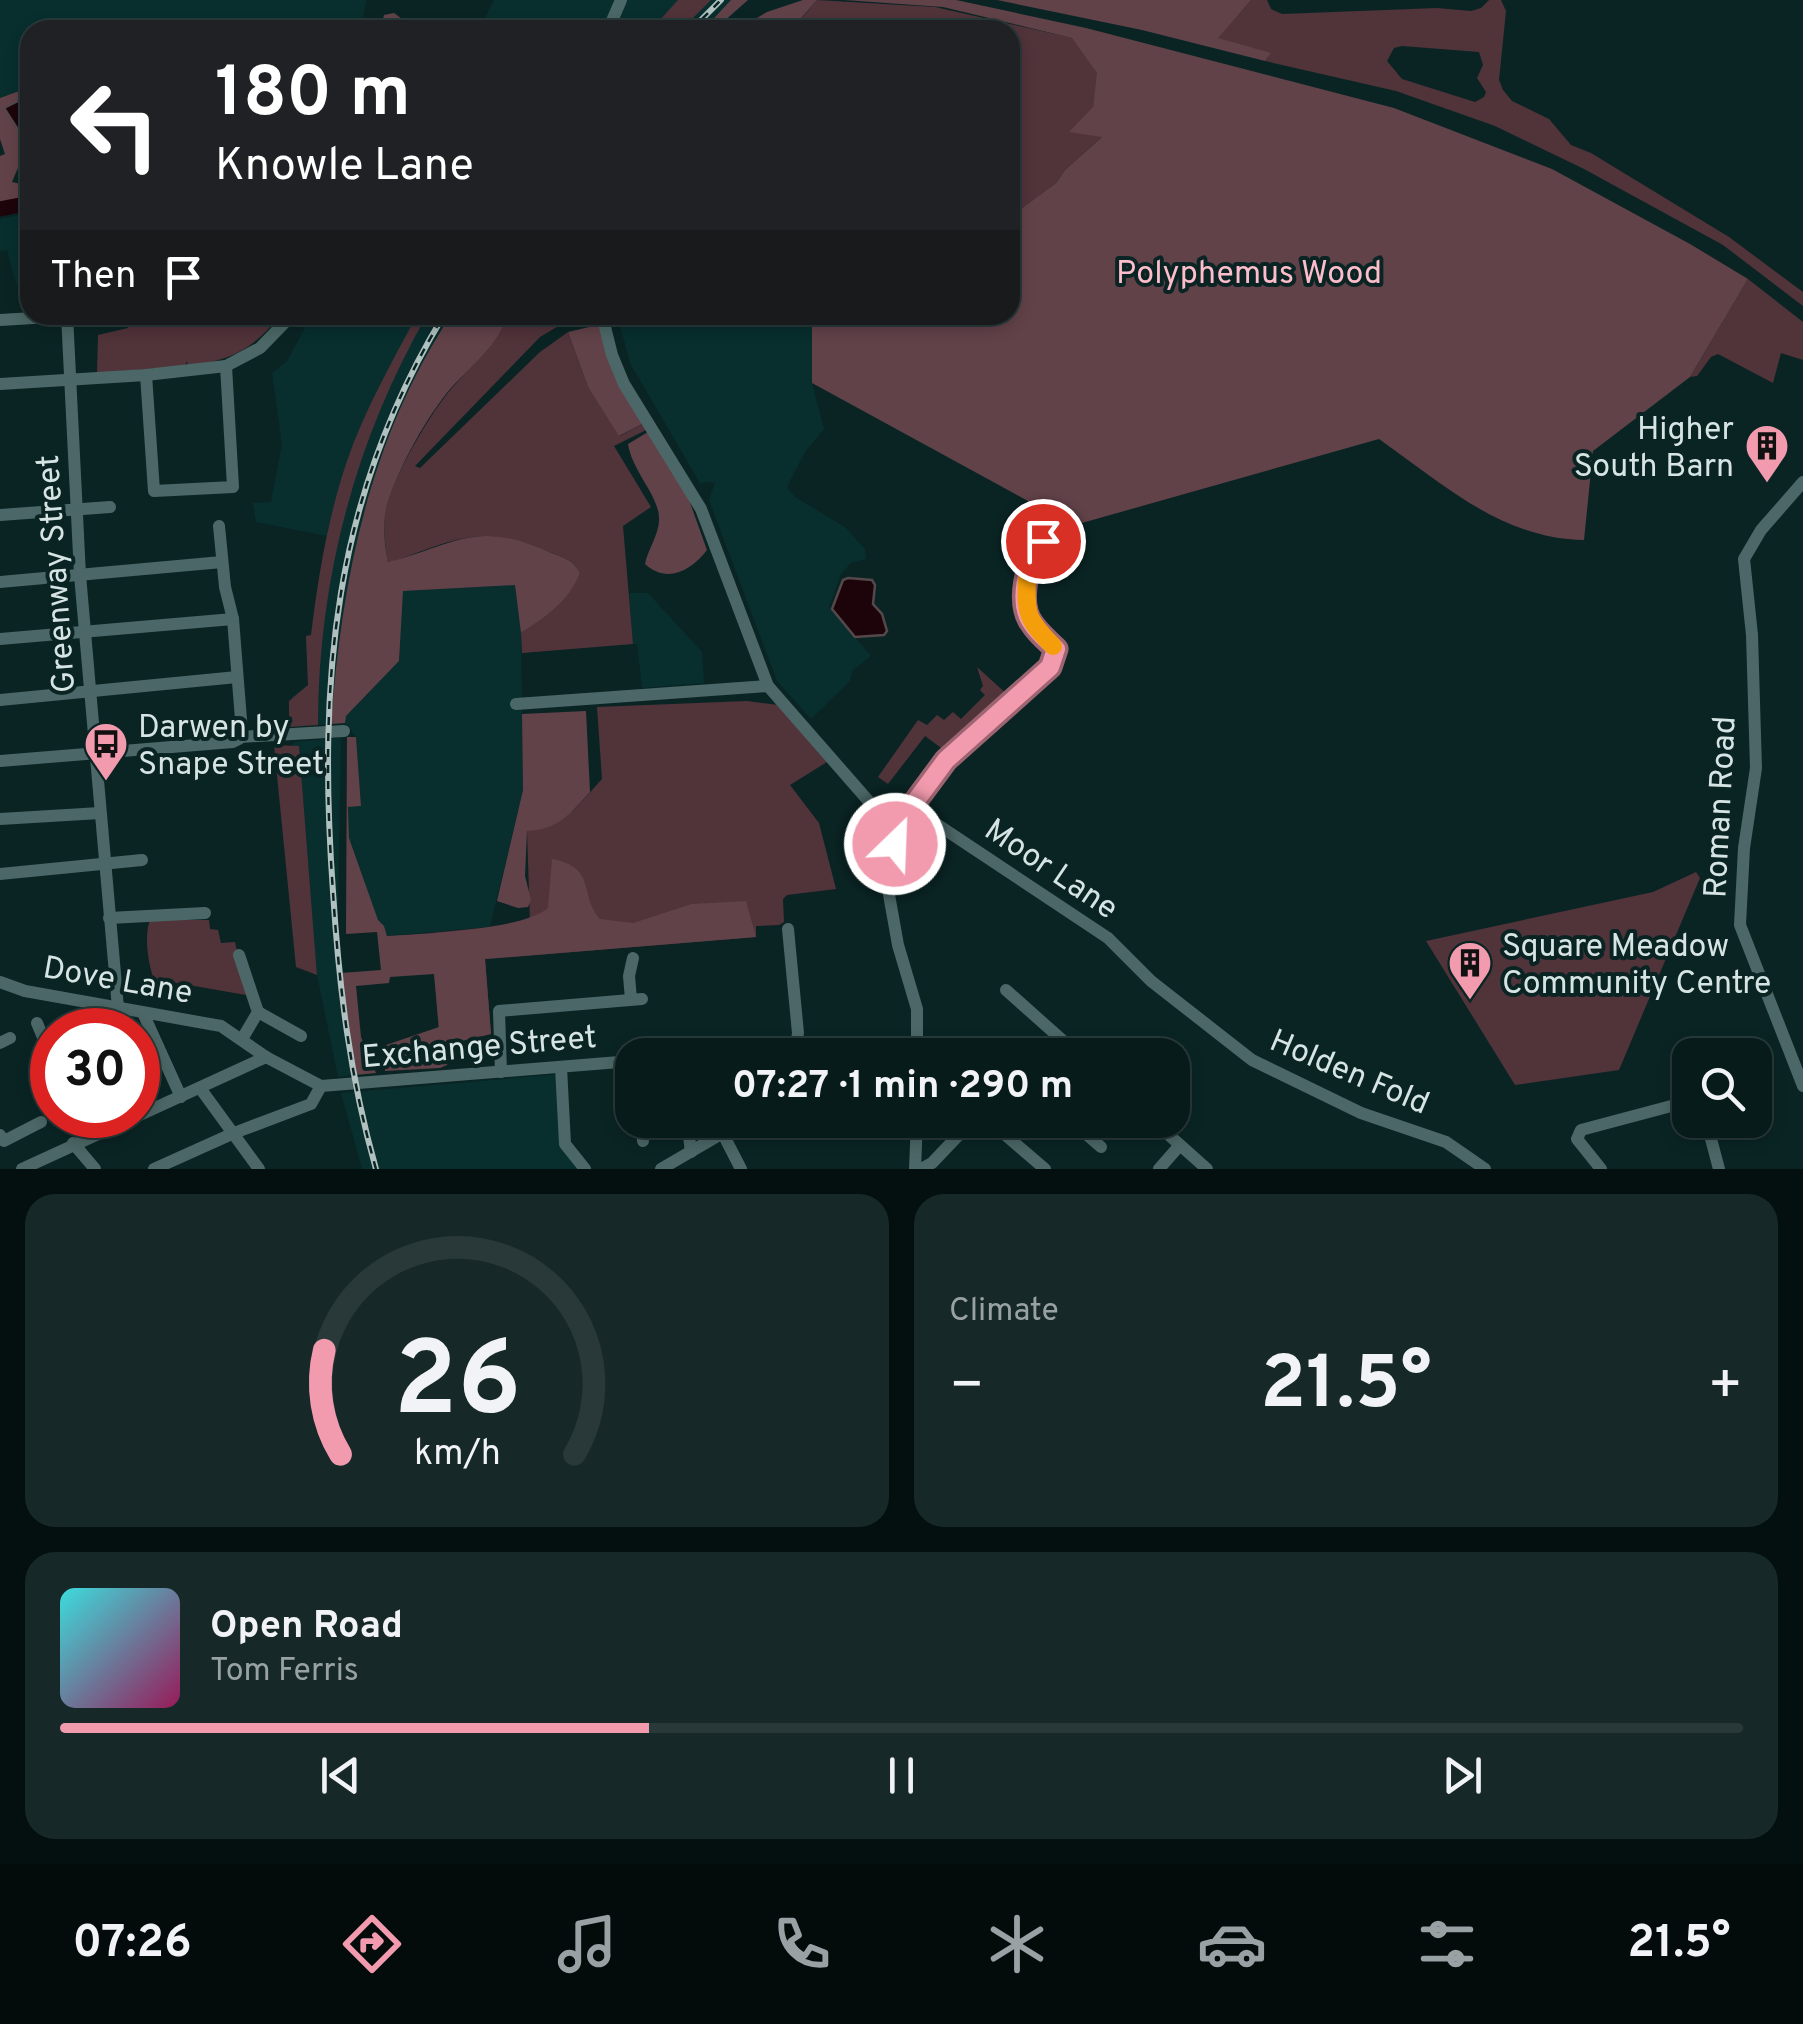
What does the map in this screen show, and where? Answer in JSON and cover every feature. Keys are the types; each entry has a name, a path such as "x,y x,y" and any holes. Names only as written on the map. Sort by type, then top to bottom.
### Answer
{"street":[{"name":"Greenway Street","path":"67,325 80,575 118,1008"},
{"path":"0,384 226,366 260,348 282,325"},
{"path":"604,325 624,384 701,509 768,686 894,829 894,863 888,889 898,945 917,1009 918,1038"},
{"path":"146,375 154,491 232,487 226,366"},
{"name":"Roman Road","path":"1803,482 1760,530 1744,559 1752,635 1756,768 1744,848 1740,924 1803,1086"},
{"path":"0,515 110,507"},
{"path":"220,526 222,562 233,619 240,738"},
{"path":"894,829 912,816 912,806 946,760 1050,667 1056,649 1030,623 1025,607 1034,552 1043,541"},
{"path":"0,582 222,562"},
{"path":"0,638 233,619"},
{"path":"0,700 237,678"},
{"path":"516,704 768,686"},
{"path":"0,761 344,731"},
{"path":"0,819 100,813"},
{"name":"Moor Lane","path":"912,816 929,819 1108,938 1150,981"},
{"path":"0,874 142,860"},
{"path":"108,918 205,913"},
{"path":"788,929 797,1038"},
{"path":"238,955 258,1012 301,1036"},
{"path":"501,1072 499,1012 636,999 629,976 633,958"},
{"name":"Holden Fold","path":"1150,981 1252,1060 1361,1113 1446,1142 1485,1169"},
{"name":"Dove Lane","path":"0,982 25,991 118,1008"},
{"path":"1006,990 1060,1038"},
{"path":"242,1039 258,1012"},
{"name":"Dove Lane","path":"160,1015 221,1026 266,1056 326,1086"},
{"path":"160,1049 181,1097"},
{"path":"22,1169 266,1056"},
{"name":"Exchange Street","path":"326,1086 615,1062"},
{"path":"561,1067 564,1144 586,1169"},
{"path":"154,1169 311,1104 326,1086"},
{"path":"200,1088 260,1169"},
{"path":"1601,1169 1577,1139 1581,1130 1672,1107"},
{"path":"0,1135 4,1141 30,1128"},
{"path":"689,1138 691,1152"},
{"path":"661,1169 716,1138"},
{"path":"725,1138 742,1169"},
{"path":"920,1138 926,1168"},
{"path":"926,1168 955,1138"},
{"path":"1009,1138 1045,1169"},
{"path":"1091,1138 1101,1147"},
{"path":"1172,1138 1207,1169"},
{"path":"1710,1138 1718,1169"},
{"path":"80,1140 95,1169"},
{"path":"1159,1169 1180,1145"}],"shaded area":[{"path":"0,0 366,0 363,20 20,20 20,91 0,98"},
{"path":"494,0 748,0 726,20 484,20"},
{"path":"678,0 711,0 691,20 660,20"},
{"path":"817,0 935,7 993,20 800,20"},
{"path":"1251,0 1267,0 1271,9 1282,14 1437,8 1471,11 1489,0 1501,0 1506,11 1499,80 1512,101 1549,119 1571,145 1591,153 1729,237 1803,292 1803,306 1723,245 1584,169 1495,126 1396,91 1265,61 1270,54 1217,38","holes":["1402,46 1479,52 1483,65 1477,78 1486,92 1475,102 1402,79 1387,61 1394,48"]},
{"path":"1020,26 1073,38 1098,74 1093,107 1103,136 1056,183 1020,210"},
{"path":"20,100 20,133 4,108"},
{"path":"20,215 20,284 16,284 7,250 0,251 0,219"},
{"path":"1748,279 1803,322 1803,360 1781,353 1773,383 1718,354 1697,376 1690,377"},
{"path":"271,325 250,345 218,360 188,367 187,361 185,366 97,373 98,335 128,328"},
{"path":"307,325 457,325 423,390 347,715 399,661 402,591 515,585 521,633 523,790 490,927 387,936 349,838 348,807 361,805 356,737 345,723 292,727 292,697 308,685 306,636 311,635 327,536 256,522 253,503 271,502 282,444 272,373 287,361"},
{"path":"412,325 422,325 380,412 346,513 325,618 318,725 289,727 289,701 308,685 306,636 311,635 324,547 340,482 370,405"},
{"path":"560,325 540,337 415,466 420,468 540,352 568,332 588,387 620,436 644,423 648,429 614,446 651,507 623,526 633,644 522,653 521,633 555,608 580,573 567,560 525,543 486,536 468,538 389,563 387,559 385,511 406,460 444,399 491,346 503,326"},
{"path":"620,325 812,325 812,383 824,429 805,452 787,487 795,497 845,527 865,549 866,559 851,563 841,574 829,607 871,656 852,671 850,681 811,719 777,681 709,500 715,482 700,483 630,363"},
{"path":"843,580 872,580 873,604 882,614 887,631 884,635 855,637 832,609"},
{"path":"629,593 648,593 702,652 704,683 642,688"},
{"path":"977,667 1010,697 948,753 925,736 888,784 878,777 918,720 927,725 937,715 944,720 953,712 961,719 985,695 980,690 983,686"},
{"path":"747,701 779,705 827,762 790,785 819,823 836,889 787,895 783,899 784,922 756,926 756,937 485,959 491,1034 440,1046 431,933 530,923 527,830 560,820 602,779 597,707"},
{"path":"341,738 338,924 355,1075 338,1077 317,975 299,747 293,746 293,742"},
{"path":"274,745 299,746 317,975 296,967"},
{"path":"1696,872 1700,878 1619,1070 1515,1085 1426,941 1653,892"},
{"path":"150,920 209,920 210,929 218,930 221,943 235,942 246,995 154,979 148,950"},
{"path":"561,1074 565,1144 585,1169 362,1169 341,1093"}],"green space":[{"path":"731,0 748,0 725,20 712,20"},
{"path":"803,0 817,0 800,20 754,20"},
{"name":"Polyphemus Wood","path":"844,0 956,0 1086,28 1394,108 1552,169 1748,279 1690,377 1593,451 1584,540 1526,530 1500,519 1450,490 1379,439 1050,532 1028,501 812,383 812,325 1020,325 1020,210 1056,183 1102,137 1069,132 1093,107 1097,73 1072,38 1020,26 1020,20 997,20 943,7"},
{"path":"997,0 1251,0 1218,38 1271,53 1265,61"},
{"path":"394,13 403,20 383,20 384,15"},
{"path":"20,91 20,100 4,109 20,133 20,163 12,182 20,184 20,201 0,205 0,156 5,154 0,139 0,98"},
{"path":"445,325 503,325 491,346 433,411 407,457 386,508 388,562 467,538 502,537 567,560 580,573 563,600 521,633 515,585 403,591 399,661 346,716 345,723 331,724 343,616 364,512 399,411"},
{"path":"598,325 644,423 619,436 588,387 568,332"},
{"path":"648,432 688,497 707,550 694,564 670,574 645,564 658,529 658,510 628,444"},
{"path":"586,711 590,792 555,824 527,831 525,876 531,900 528,907 497,901 523,790 522,714"},
{"path":"347,737 356,737 361,806 348,807 349,838 387,936 472,930 535,915 548,908 552,859 576,868 600,919 633,923 692,904 746,901 756,937 485,959 491,1034 453,1043 447,1065 440,1068 385,1071 383,1046 439,1027 434,974 390,977 389,983 356,986 361,1037 376,1073 355,1075 341,973 381,970 377,932 346,934"}],"waterway":[{"path":"0,209 20,205"}],"railway":[{"path":"701,20 721,0"},
{"path":"376,1169 342,997 329,814 332,666 341,594 356,523 377,453 406,384 438,325"}],"slow traffic":[{"path":"1027,579 1025,607 1030,623 1053,646"}],"place":[{"name":"Higher South Barn","path":"1767,484"},
{"name":"Darwen by Snape Street","path":"106,782"},
{"name":"Square Meadow Community Centre","path":"1470,1001"}],"route":[{"path":"895,844 894,829 912,816 912,806 946,760 1050,667 1056,649 1030,623 1025,607 1034,552 1043,541"}]}
